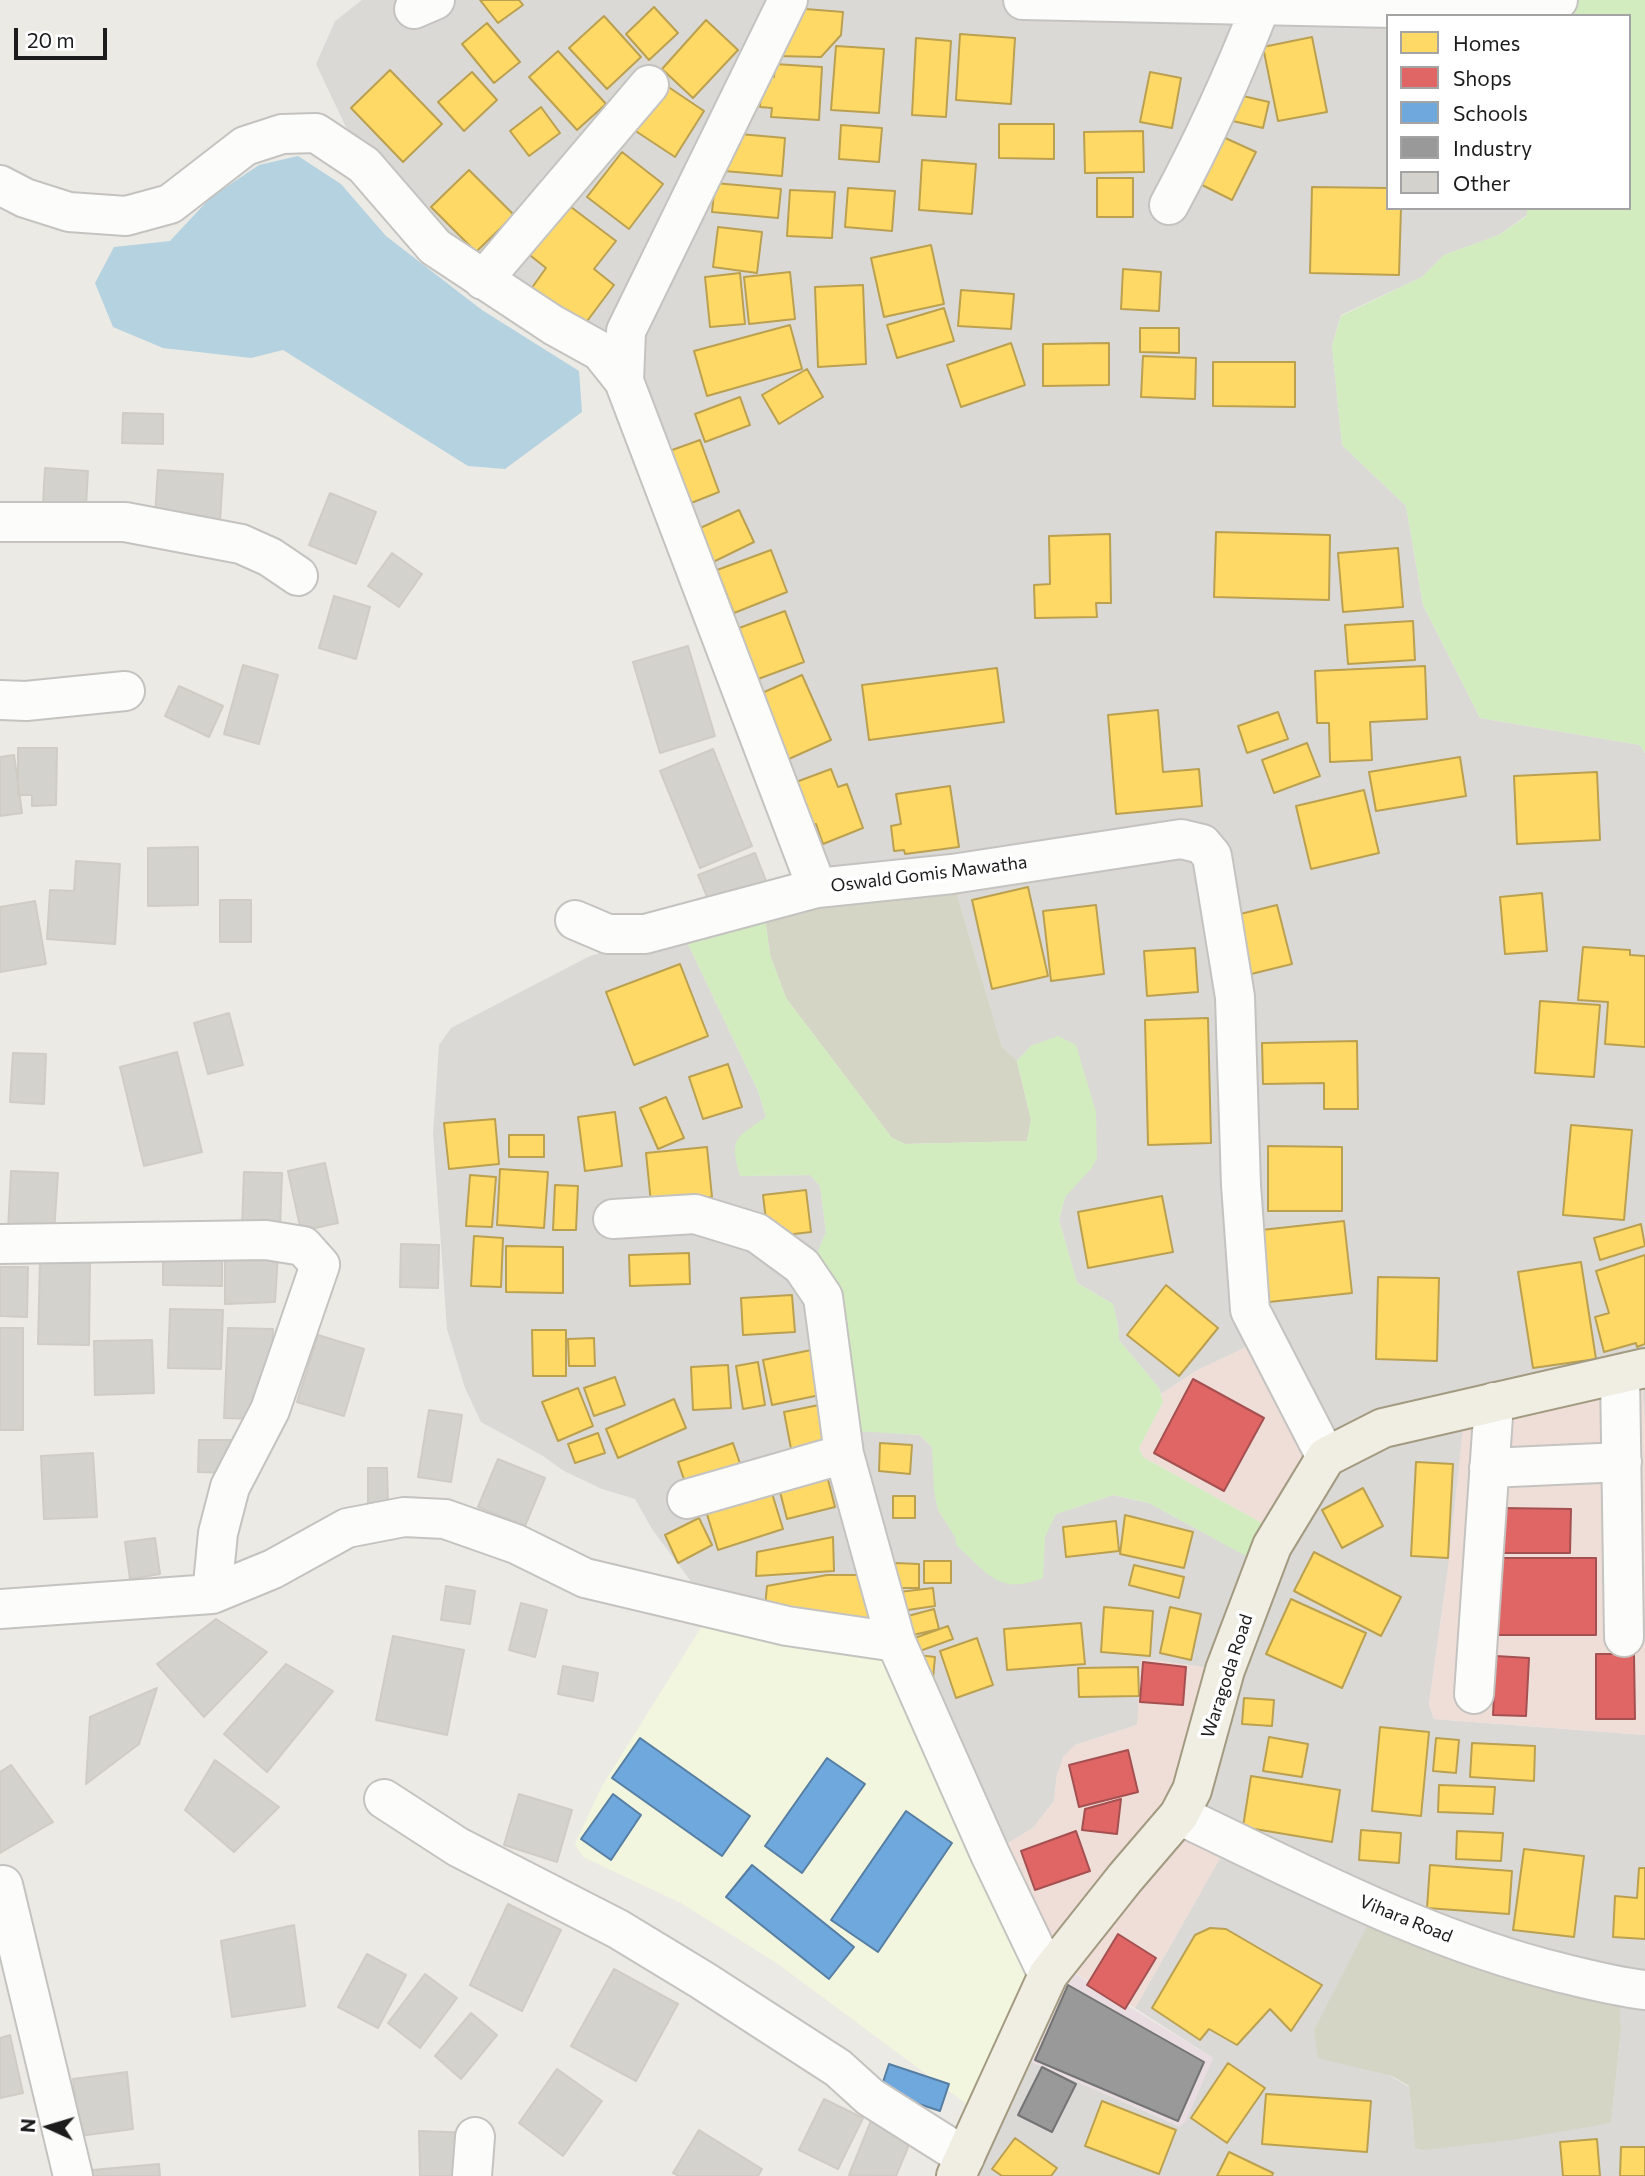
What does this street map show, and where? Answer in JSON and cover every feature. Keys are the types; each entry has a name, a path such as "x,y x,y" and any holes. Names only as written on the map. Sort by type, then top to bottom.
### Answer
{"main road":[{"path":"1326,1457 1383,1428 1633,1371"},
{"name":"Waragoda Road","path":"961,2167 1048,1975 1179,1815 1192,1790 1225,1670 1272,1546 1326,1457"}],"street":[{"path":"624,381 626,331 788,0"},
{"path":"1023,0 1532,11 1558,0"},
{"path":"1168,205 1197,154 1236,70 1261,5"},
{"path":"483,280 649,85"},
{"name":"Oswald Gomis Mawatha","path":"0,185 25,198 69,212 126,216 170,204 245,146 282,134 316,133 364,165 435,247 553,325 600,351 624,381 817,888 951,874 1181,839 1202,844 1212,856 1235,997 1241,1185 1250,1310 1326,1457"},
{"path":"0,522 125,522 241,544 270,557 298,576"},
{"path":"0,700 26,701 125,691"},
{"path":"575,920 608,934 645,934 817,888"},
{"path":"613,1219 695,1214 757,1233 802,1265 823,1297 844,1454 896,1642 990,1854 1048,1975"},
{"path":"0,1244 265,1240 303,1245 320,1265 270,1410 230,1487 218,1532 212,1594"},
{"path":"1624,1636 1622,1462 1633,1371"},
{"path":"1474,1694 1494,1402"},
{"path":"687,1499 844,1454"},
{"path":"1489,1468 1622,1462"},
{"path":"0,1609 212,1594 273,1569 347,1528 404,1517 445,1519 516,1544 585,1578 787,1626 896,1642"},
{"path":"384,1799 458,1847 618,1929 691,1974 838,2068 870,2097 961,2167"},
{"name":"Vihara Road","path":"1179,1815 1376,1909 1512,1961 1619,1987 1645,1990"},
{"path":"3,1885 73,2176"},
{"path":"472,2176 475,2137"}],"shaded area":[{"path":"362,0 1558,0 1386,14 1386,210 1527,210 1527,215 1499,235 1444,255 1422,277 1341,315 1332,346 1342,445 1406,506 1423,605 1480,718 1640,745 1645,753 1645,1427 1641,1369 1447,1576 1429,1704 1434,1719 1645,1735 1645,2176 956,2176 1013,2054 1179,2126 1213,2058 1135,2008 1230,1840 1137,1725 1075,1745 1057,1775 1054,1801 1033,1828 990,1854 712,1610 652,1529 635,1499 602,1489 564,1471 543,1456 481,1422 465,1388 447,1329 433,1134 439,1045 451,1028 588,957 679,925 758,1091 766,1117 740,1176 811,1175 820,1186 826,1232 808,1275 840,1429 920,1435 932,1447 938,1510 956,1537 1043,1578 1044,1537 1056,1514 1113,1495 1149,1503 1264,1565 1265,1338 1196,1371 1161,1394 1159,1388 1119,1340 1113,1304 1077,1283 1059,1220 1065,1197 1075,1185 1031,1046 1017,1061 1002,1047 951,874 817,888 624,381 553,325 364,165 316,64 335,21","holes":["1341,1979 1619,1987 1621,2031 1611,2123 1415,2148 1409,2087 1314,2030"]},
{"path":"951,874 1002,1047 1017,1061 1031,1120 1027,1141 905,1144 892,1138 786,998 770,955 763,903"},
{"path":"1265,1338 1326,1457 1277,1536 1260,1522 1143,1457 1139,1448 1163,1402 1161,1394 1196,1371"},
{"path":"1641,1369 1645,1427 1645,1735 1434,1719 1429,1704 1447,1576 1465,1409"},
{"path":"712,1610 896,1642 1048,1975 984,2117 778,1964 681,1903 583,1857 575,1844 602,1786"},
{"path":"1141,1660 1225,1670 1192,1790 1231,1839 1135,2008 1057,1962 990,1854 1033,1828 1054,1801 1057,1775 1063,1757 1075,1745 1137,1725"},
{"path":"1376,1909 1619,1987 1621,2031 1611,2123 1512,2140 1424,2150 1415,2148 1409,2086 1392,2076 1318,2058 1314,2030"},
{"path":"1056,1962 1213,2058 1186,2121 1180,2126 1013,2054"}],"green space":[{"path":"1558,0 1645,0 1645,753 1640,745 1480,718 1423,605 1406,506 1342,445 1332,346 1341,316 1422,277 1444,255 1499,235 1527,216 1527,210 1631,210 1631,14 1535,14"},
{"path":"763,903 770,955 786,998 892,1138 905,1144 1027,1141 1031,1120 1017,1061 1031,1046 1058,1036 1076,1045 1096,1112 1097,1158 1091,1169 1065,1197 1059,1220 1077,1283 1113,1304 1119,1340 1159,1388 1163,1402 1139,1448 1143,1457 1260,1522 1277,1536 1264,1566 1149,1503 1113,1495 1056,1514 1045,1537 1043,1578 1028,1583 1004,1583 986,1572 956,1545 955,1537 938,1510 934,1491 932,1447 920,1435 840,1430 808,1275 826,1232 820,1186 810,1175 740,1176 735,1153 737,1140 766,1117 758,1091 679,925"}],"water":[{"path":"298,156 341,184 386,236 482,310 579,371 582,412 505,469 468,466 283,350 251,358 163,348 113,327 95,283 114,247 170,241 211,197 259,165"}],"building: Homes":[{"path":"480,0 519,0 523,5 498,23"},
{"path":"654,7 678,33 649,60 626,34"},
{"path":"793,8 843,12 841,35 821,57 777,56"},
{"path":"604,16 641,57 607,89 569,48"},
{"path":"706,20 738,50 693,98 662,69"},
{"path":"487,23 520,62 494,83 462,44"},
{"path":"960,34 1015,38 1011,104 956,100"},
{"path":"1312,37 1327,112 1278,121 1263,47"},
{"path":"916,38 951,41 946,117 912,115"},
{"path":"836,46 884,49 879,113 831,110"},
{"path":"558,51 606,104 577,130 529,77"},
{"path":"775,64 822,67 819,120 771,117 772,108 760,107 762,77 774,77"},
{"path":"390,70 442,124 403,162 351,108"},
{"path":"472,72 497,100 464,131 438,102"},
{"path":"1150,72 1181,78 1172,128 1140,122"},
{"path":"658,80 704,111 675,157 628,126"},
{"path":"1230,93 1269,102 1263,128 1224,119"},
{"path":"541,107 560,133 529,156 510,131"},
{"path":"999,124 1054,124 1054,159 999,158"},
{"path":"841,125 882,128 879,162 839,159"},
{"path":"1143,131 1144,172 1085,173 1084,132"},
{"path":"728,133 785,138 782,176 724,171"},
{"path":"1223,137 1256,152 1232,200 1200,184"},
{"path":"622,152 663,184 629,229 587,197"},
{"path":"922,160 976,164 972,214 919,210"},
{"path":"469,170 514,215 476,252 431,207"},
{"path":"1097,178 1133,178 1133,217 1097,217"},
{"path":"715,183 781,189 778,218 712,212"},
{"path":"1312,187 1386,188 1386,210 1401,210 1399,275 1310,273"},
{"path":"848,188 895,191 892,231 845,227"},
{"path":"790,190 835,192 832,238 787,236"},
{"path":"559,198 616,241 594,269 614,285 582,328 531,289 546,268 521,248"},
{"path":"718,227 762,232 757,273 713,267"},
{"path":"931,245 944,304 884,317 871,258"},
{"path":"1123,269 1161,272 1159,311 1121,309"},
{"path":"790,272 795,319 749,324 744,277"},
{"path":"740,273 745,324 710,327 705,277"},
{"path":"863,285 866,364 818,367 815,287"},
{"path":"961,290 1014,294 1011,329 958,326"},
{"path":"944,308 954,341 897,358 887,325"},
{"path":"790,325 802,369 707,396 694,351"},
{"path":"1140,328 1179,328 1179,353 1140,352"},
{"path":"1011,343 1025,385 961,407 947,365"},
{"path":"1109,343 1109,385 1043,386 1043,344"},
{"path":"1143,356 1196,358 1195,399 1141,397"},
{"path":"1213,362 1295,362 1295,407 1213,406"},
{"path":"807,369 823,397 779,424 762,395"},
{"path":"740,397 750,425 705,442 695,414"},
{"path":"700,440 719,492 681,507 661,454"},
{"path":"739,510 754,542 711,563 696,530"},
{"path":"1216,532 1330,535 1329,600 1214,597"},
{"path":"1110,534 1111,603 1096,603 1097,617 1035,618 1034,585 1050,584 1049,536"},
{"path":"1398,548 1403,607 1343,612 1338,553"},
{"path":"771,550 787,592 734,613 717,570"},
{"path":"785,611 804,662 750,682 731,631"},
{"path":"1413,621 1415,660 1348,664 1345,625"},
{"path":"1425,666 1427,719 1370,722 1372,760 1330,762 1329,723 1317,723 1315,671"},
{"path":"997,668 1004,722 869,740 862,685"},
{"path":"802,675 831,740 780,763 751,698"},
{"path":"1158,710 1163,772 1199,769 1202,806 1116,814 1108,715"},
{"path":"1278,712 1288,739 1247,753 1238,726"},
{"path":"1307,743 1320,776 1274,793 1262,760"},
{"path":"1460,757 1466,796 1376,811 1369,772"},
{"path":"831,769 838,787 847,784 863,828 823,844 816,824 804,828 788,785"},
{"path":"1597,772 1600,840 1517,844 1514,776"},
{"path":"950,786 959,847 905,854 904,850 894,851 891,826 901,824 896,794"},
{"path":"1364,790 1379,853 1311,869 1296,806"},
{"path":"1028,887 1048,976 992,989 972,900"},
{"path":"1542,893 1547,951 1505,954 1500,897"},
{"path":"1096,905 1104,974 1051,981 1043,911"},
{"path":"1277,905 1292,964 1243,976 1228,917"},
{"path":"1583,947 1630,950 1630,955 1645,956 1645,1047 1605,1044 1608,1002 1578,1000"},
{"path":"1195,948 1198,992 1147,996 1144,951"},
{"path":"680,964 708,1036 634,1065 606,992"},
{"path":"1540,1001 1600,1005 1594,1077 1535,1073"},
{"path":"1208,1018 1211,1143 1148,1145 1145,1020"},
{"path":"1357,1041 1358,1109 1324,1109 1324,1083 1263,1084 1262,1043"},
{"path":"728,1064 742,1107 703,1119 689,1077"},
{"path":"666,1097 684,1138 658,1149 640,1108"},
{"path":"615,1112 622,1166 585,1171 578,1117"},
{"path":"495,1119 499,1164 449,1169 444,1123"},
{"path":"1571,1125 1632,1130 1624,1220 1563,1215"},
{"path":"509,1135 544,1135 544,1157 509,1157"},
{"path":"1268,1146 1342,1147 1342,1211 1268,1211"},
{"path":"707,1147 712,1197 651,1203 646,1153"},
{"path":"500,1169 548,1172 544,1228 497,1225"},
{"path":"470,1175 496,1177 492,1227 466,1226"},
{"path":"555,1185 578,1186 576,1230 553,1230"},
{"path":"806,1190 811,1232 768,1237 763,1195"},
{"path":"1162,1196 1173,1252 1088,1268 1078,1212"},
{"path":"1344,1221 1352,1293 1269,1302 1261,1230"},
{"path":"1641,1224 1645,1246 1600,1260 1594,1238"},
{"path":"474,1236 503,1238 501,1287 471,1286"},
{"path":"506,1246 563,1247 563,1293 506,1292"},
{"path":"689,1253 690,1284 630,1286 629,1255"},
{"path":"1645,1255 1645,1344 1637,1347 1636,1343 1604,1352 1595,1317 1609,1313 1596,1271"},
{"path":"1581,1262 1596,1359 1533,1368 1518,1272"},
{"path":"1378,1277 1439,1278 1437,1361 1376,1359"},
{"path":"1166,1285 1218,1328 1179,1376 1127,1335"},
{"path":"792,1295 795,1332 743,1335 741,1298"},
{"path":"532,1330 566,1330 566,1376 533,1376"},
{"path":"594,1338 595,1366 569,1366 568,1339"},
{"path":"811,1350 820,1395 772,1405 763,1360"},
{"path":"758,1362 765,1405 743,1409 736,1366"},
{"path":"728,1365 731,1408 693,1410 691,1367"},
{"path":"615,1377 625,1405 594,1416 584,1388"},
{"path":"578,1388 593,1426 558,1441 542,1402"},
{"path":"674,1399 686,1428 618,1458 606,1429"},
{"path":"819,1405 827,1447 792,1454 784,1412"},
{"path":"598,1433 605,1453 575,1463 568,1444"},
{"path":"733,1443 744,1475 689,1494 678,1462"},
{"path":"880,1443 912,1445 910,1474 879,1471"},
{"path":"1416,1462 1453,1464 1448,1558 1411,1556"},
{"path":"826,1472 835,1507 787,1519 778,1484"},
{"path":"1363,1488 1383,1526 1342,1548 1322,1510"},
{"path":"771,1490 783,1529 718,1550 706,1511"},
{"path":"893,1496 915,1496 915,1518 893,1518"},
{"path":"1125,1515 1193,1532 1184,1568 1120,1554"},
{"path":"699,1518 712,1545 678,1563 665,1535"},
{"path":"1116,1521 1119,1551 1066,1557 1063,1527"},
{"path":"833,1537 834,1571 756,1576 757,1552"},
{"path":"1314,1552 1401,1597 1381,1636 1294,1591"},
{"path":"924,1561 951,1561 951,1583 924,1583"},
{"path":"895,1563 919,1564 919,1588 895,1588"},
{"path":"1134,1565 1184,1577 1179,1598 1129,1585"},
{"path":"827,1575 864,1575 879,1628 765,1607 767,1586"},
{"path":"933,1588 935,1606 901,1611 899,1592"},
{"path":"1291,1599 1366,1633 1342,1688 1266,1654"},
{"path":"1104,1607 1153,1611 1150,1656 1101,1652"},
{"path":"1170,1607 1201,1614 1191,1660 1160,1653"},
{"path":"934,1609 939,1629 913,1635 908,1616"},
{"path":"1081,1623 1085,1664 1007,1670 1004,1629"},
{"path":"948,1626 953,1639 917,1652 912,1639"},
{"path":"977,1638 993,1685 956,1698 940,1651"},
{"path":"918,1655 935,1657 933,1679"},
{"path":"1138,1667 1139,1696 1079,1697 1078,1668"},
{"path":"1244,1698 1274,1700 1272,1726 1242,1724"},
{"path":"1380,1727 1429,1732 1421,1816 1372,1811"},
{"path":"1269,1737 1308,1744 1302,1777 1263,1771"},
{"path":"1436,1738 1459,1740 1456,1773 1433,1771"},
{"path":"1472,1743 1535,1746 1534,1781 1470,1777"},
{"path":"1251,1776 1340,1790 1332,1842 1243,1827"},
{"path":"1439,1785 1495,1787 1493,1814 1438,1812"},
{"path":"1361,1830 1401,1833 1399,1863 1359,1860"},
{"path":"1457,1831 1503,1833 1501,1861 1456,1859"},
{"path":"1524,1849 1584,1856 1574,1937 1513,1930"},
{"path":"1430,1865 1512,1871 1509,1914 1427,1908"},
{"path":"1639,1868 1645,1868 1645,1939 1613,1937 1615,1896 1637,1898"},
{"path":"1210,1928 1226,1929 1322,1985 1291,2031 1270,2009 1237,2045 1209,2029 1200,2040 1152,2008 1195,1935"},
{"path":"1228,2063 1265,2088 1227,2143 1191,2118"},
{"path":"1266,2094 1371,2101 1367,2152 1262,2144"},
{"path":"1102,2101 1176,2130 1159,2174 1085,2146"},
{"path":"1015,2138 1057,2168 1051,2176 1002,2176 992,2169"},
{"path":"1597,2139 1600,2176 1563,2176 1560,2142"},
{"path":"1621,2147 1645,2147 1645,2176 1620,2176"},
{"path":"1229,2152 1273,2173 1272,2176 1217,2176"}],"building: Shops":[{"path":"1193,1379 1264,1418 1224,1491 1154,1453"},
{"path":"1502,1508 1571,1509 1570,1553 1501,1553"},
{"path":"1484,1558 1596,1558 1596,1635 1484,1635"},
{"path":"1596,1654 1634,1654 1635,1719 1596,1719"},
{"path":"1496,1656 1529,1658 1526,1716 1493,1715"},
{"path":"1143,1662 1186,1667 1183,1705 1140,1702"},
{"path":"1128,1750 1138,1792 1079,1807 1069,1765"},
{"path":"1121,1799 1117,1834 1082,1830 1085,1809"},
{"path":"1076,1831 1090,1871 1035,1890 1021,1851"},
{"path":"1118,1934 1156,1958 1125,2009 1087,1985"}],"building: Schools":[{"path":"640,1738 750,1816 722,1856 612,1778"},
{"path":"827,1758 865,1784 802,1873 765,1846"},
{"path":"613,1794 641,1815 611,1860 581,1839"},
{"path":"906,1811 952,1843 878,1952 831,1920"},
{"path":"752,1865 854,1947 829,1979 726,1897"},
{"path":"889,2064 949,2084 940,2111 880,2091"}],"building: Industry":[{"path":"1068,1985 1204,2062 1178,2121 1035,2060"},
{"path":"1042,2067 1076,2084 1052,2132 1018,2115"}],"building: Other":[{"path":"123,413 163,414 163,444 122,443"},
{"path":"45,468 88,471 86,506 43,503"},
{"path":"158,470 223,474 220,522 155,517"},
{"path":"330,493 376,512 356,564 309,545"},
{"path":"392,553 422,574 399,607 368,586"},
{"path":"334,596 370,607 356,659 319,648"},
{"path":"688,646 715,736 660,753 633,662"},
{"path":"243,665 278,675 259,744 224,734"},
{"path":"179,686 223,706 209,737 165,716"},
{"path":"18,748 57,748 56,805 32,806 32,795 18,795"},
{"path":"713,749 752,846 700,868 660,771"},
{"path":"14,755 22,813 0,816 0,757"},
{"path":"198,847 198,905 148,906 148,848"},
{"path":"755,853 767,883 711,906 698,875"},
{"path":"76,861 120,864 115,944 47,939 50,890 74,891"},
{"path":"220,900 251,900 251,942 220,942"},
{"path":"35,901 46,964 0,972 0,907"},
{"path":"229,1013 243,1065 208,1074 194,1023"},
{"path":"177,1052 202,1152 144,1166 120,1067"},
{"path":"13,1053 46,1054 44,1104 10,1102"},
{"path":"325,1163 338,1223 301,1231 288,1171"},
{"path":"11,1171 58,1173 54,1232 8,1230"},
{"path":"244,1172 282,1173 280,1230 242,1228"},
{"path":"401,1244 439,1245 438,1288 400,1287"},
{"path":"278,1253 275,1302 225,1304 225,1254"},
{"path":"163,1255 222,1255 222,1286 163,1285"},
{"path":"40,1259 90,1260 89,1345 38,1344"},
{"path":"0,1267 28,1267 27,1317 0,1316"},
{"path":"170,1309 223,1310 221,1369 168,1368"},
{"path":"0,1328 23,1328 23,1430 0,1430"},
{"path":"228,1328 273,1329 272,1359 253,1419 224,1418"},
{"path":"318,1335 364,1349 344,1416 297,1402"},
{"path":"152,1340 154,1393 95,1395 94,1341"},
{"path":"429,1410 462,1415 451,1482 418,1477"},
{"path":"199,1440 231,1440 231,1473 198,1472"},
{"path":"93,1453 97,1517 44,1519 41,1456"},
{"path":"498,1459 545,1478 525,1526 478,1507"},
{"path":"368,1468 387,1468 388,1506 368,1506"},
{"path":"155,1538 160,1574 130,1579 125,1542"},
{"path":"446,1586 475,1591 470,1624 441,1620"},
{"path":"521,1603 547,1610 535,1657 509,1650"},
{"path":"216,1619 267,1652 204,1717 157,1664"},
{"path":"393,1636 464,1650 447,1735 376,1720"},
{"path":"286,1664 333,1691 267,1772 224,1734"},
{"path":"563,1666 598,1673 593,1701 558,1694"},
{"path":"157,1688 139,1744 86,1784 90,1717"},
{"path":"215,1760 279,1807 234,1852 185,1810"},
{"path":"11,1765 53,1822 0,1853 0,1772"},
{"path":"519,1794 572,1810 557,1862 504,1845"},
{"path":"508,1904 561,1930 522,2011 470,1985"},
{"path":"294,1925 305,2006 232,2017 221,1941"},
{"path":"367,1954 406,1975 378,2028 338,2007"},
{"path":"614,1969 678,2004 636,2081 571,2046"},
{"path":"425,1974 457,1998 420,2048 388,2023"},
{"path":"471,2013 497,2035 461,2079 435,2056"},
{"path":"10,2035 23,2093 0,2098 0,2038"},
{"path":"557,2069 602,2101 563,2156 519,2123"},
{"path":"127,2072 133,2129 79,2136 73,2079"},
{"path":"824,2099 863,2118 838,2169 799,2150"},
{"path":"873,2116 914,2133 896,2176 849,2175"},
{"path":"699,2130 762,2169 758,2176 679,2176 673,2173"},
{"path":"419,2131 475,2133 472,2176 420,2176"},
{"path":"159,2164 160,2176 92,2176 92,2170"}]}
